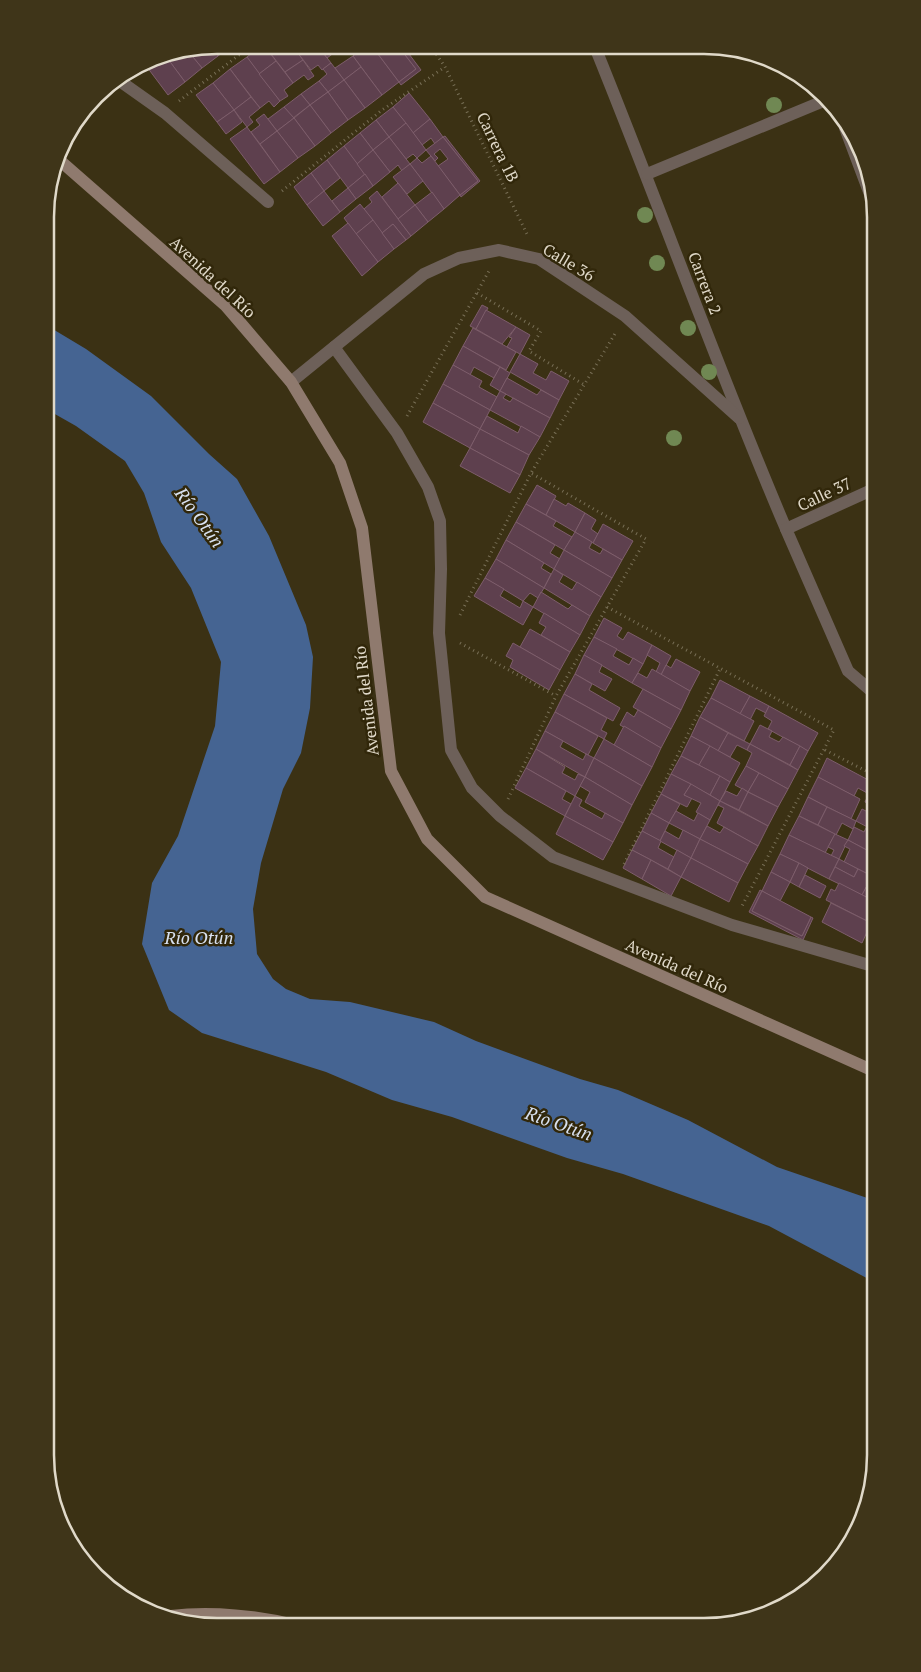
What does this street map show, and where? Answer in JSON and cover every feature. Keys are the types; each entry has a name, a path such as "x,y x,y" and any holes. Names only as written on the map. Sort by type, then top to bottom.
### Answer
{"main road":[{"name":"Avenida del Río","path":"62,163 226,306 291,382 340,463 362,528 391,771 427,839 485,898 867,1068"},
{"path":"183,1615 244,1618"}],"street":[{"name":"Carrera 2","path":"598,54 647,174 738,418 848,671 867,687"},
{"path":"123,83 165,113 268,202"},
{"path":"647,174 820,102"},
{"name":"Calle 36","path":"291,382 424,274 459,258 500,250 539,259 625,316 738,418"},
{"path":"334,347 397,433 428,487 440,521 442,570 439,633 451,750 472,788 500,816 553,857 732,925 867,965"},
{"name":"Calle 37","path":"786,529 867,492"}],"path":[{"path":"165,113 240,54"},
{"name":"Carrera 1B","path":"436,54 445,67 539,259"},
{"path":"268,202 382,110 445,67"},
{"path":"397,433 500,250"},
{"path":"477,293 541,332 529,351 583,384"},
{"path":"458,620 531,473 625,316"},
{"path":"500,816 556,696 646,539 531,473"},
{"path":"606,607 721,667 834,730 732,925"},
{"path":"458,642 556,696"},
{"path":"615,882 721,667"},
{"path":"825,750 867,771"}],"water":[{"name":"Río Otún","path":"54,330 86,349 151,396 237,479 269,536 306,625 313,657 310,708 301,753 283,789 261,863 253,909 257,954 273,979 286,989 310,999 350,1002 434,1022 476,1041 580,1079 618,1090 688,1120 777,1167 867,1198 867,1278 769,1226 623,1174 567,1158 452,1117 392,1100 326,1072 202,1033 169,1010 142,944 152,883 178,836 215,726 221,662 191,588 161,542 144,493 125,461 76,426 54,414"}],"building":[{"path":"217,54 218,56 202,68 192,56"},
{"path":"251,54 271,54 276,61 259,74 247,57"},
{"path":"271,54 299,54 303,60 285,72"},
{"path":"299,54 324,54 331,63 322,70 318,65 311,70"},
{"path":"324,54 332,54 327,58"},
{"path":"356,54 378,54 399,82 382,95 353,56"},
{"path":"378,54 404,54 416,69 399,82"},
{"path":"404,54 409,54 421,70 401,85 399,82 416,69"},
{"path":"192,56 202,68 185,82 169,61"},
{"path":"353,56 361,67 344,80 335,68"},
{"path":"247,57 280,101 274,107 269,101 260,108 230,69"},
{"path":"303,60 314,76 308,80 304,75 293,83 285,72"},
{"path":"169,61 185,82 168,95 148,69"},
{"path":"276,61 293,83 284,90 288,96 280,101 259,74"},
{"path":"331,63 344,80 328,92 319,81 327,74 323,69"},
{"path":"361,67 382,95 365,108 344,80"},
{"path":"230,69 251,97 234,110 213,83"},
{"path":"344,80 365,108 348,120 328,92"},
{"path":"319,81 328,92 310,105 301,94"},
{"path":"213,83 234,110 217,122 196,95"},
{"path":"328,92 348,120 331,133 310,105"},
{"path":"409,93 430,119 413,133 393,107"},
{"path":"301,94 310,105 293,118 284,107"},
{"path":"251,97 260,108 249,117 253,122 247,127 234,110"},
{"path":"310,105 331,133 315,146 294,118"},
{"path":"284,107 294,118 277,131 268,119"},
{"path":"393,107 406,123 389,137 376,120"},
{"path":"234,110 242,122 226,134 217,122"},
{"path":"264,114 277,131 260,144 251,132 260,125 256,120"},
{"path":"294,118 315,146 298,158 277,131"},
{"path":"430,119 443,137 435,144 431,138 422,145 413,133"},
{"path":"376,120 389,137 373,150 360,133"},
{"path":"406,123 426,150 417,158 413,154 406,159 389,137"},
{"path":"247,127 280,172 264,184 230,139"},
{"path":"277,131 298,158 280,172 260,144"},
{"path":"360,133 373,150 357,164 344,146"},
{"path":"445,136 480,181 461,197 460,195 478,181 443,137"},
{"path":"389,137 410,164 402,171 398,165 390,172 373,150"},
{"path":"443,137 478,181 460,195 438,166 448,159 440,149 434,154 438,158 435,161 426,150"},
{"path":"344,146 365,174 348,188 327,160"},
{"path":"373,150 390,172 373,186 357,164"},
{"path":"431,156 460,195 444,209 410,164 417,158 422,163"},
{"path":"327,160 340,178 324,191 311,173"},
{"path":"410,164 423,181 407,194 393,177"},
{"path":"311,173 324,191 307,205 294,187"},
{"path":"365,174 373,186 356,199 348,188"},
{"path":"398,183 415,205 398,219 382,197"},
{"path":"348,188 356,199 340,212 332,201"},
{"path":"324,191 340,212 323,226 307,205"},
{"path":"377,191 411,236 406,240 393,224 382,233 364,209 372,202 369,198"},
{"path":"432,192 444,209 428,222 415,205"},
{"path":"360,204 373,220 356,234 344,218"},
{"path":"415,205 428,222 411,236 398,219"},
{"path":"373,220 394,249 378,262 356,234"},
{"path":"348,223 378,262 362,276 332,236"},
{"path":"393,224 406,240 394,249 382,233"},
{"path":"482,305 488,308 476,329 470,326"},
{"path":"486,310 516,327 502,344 476,329"},
{"path":"516,327 530,335 520,354 507,347 512,338 509,337"},
{"path":"473,328 516,352 506,370 463,346"},
{"path":"463,346 500,367 494,378 474,367 470,375 453,365"},
{"path":"520,354 538,364 533,373 546,380 551,371 569,381 559,400 510,372"},
{"path":"453,365 482,381 479,387 497,397 490,410 443,384"},
{"path":"500,367 510,373 500,391 490,385"},
{"path":"507,378 537,395 541,390 559,400 550,418 500,391"},
{"path":"443,384 490,410 480,429 433,403"},
{"path":"500,391 506,394 503,398 510,402 513,398 550,418 540,437 490,410"},
{"path":"433,403 480,429 470,448 423,422"},
{"path":"487,416 518,433 521,426 540,437 529,455 480,429"},
{"path":"480,429 529,455 520,475 470,448"},
{"path":"470,448 520,475 510,493 460,466"},
{"path":"537,485 556,496 546,515 526,504"},
{"path":"554,499 566,506 568,503 585,513 575,532 546,515"},
{"path":"526,504 556,521 553,526 572,537 564,550 516,522"},
{"path":"585,513 596,520 591,529 598,534 593,543 575,532"},
{"path":"516,522 555,545 550,553 560,559 554,569 506,540"},
{"path":"603,524 633,541 622,560 593,543"},
{"path":"575,532 592,542 589,548 600,554 603,549 622,560 612,578 564,550"},
{"path":"506,540 544,563 541,568 551,574 544,588 496,559"},
{"path":"564,550 612,578 601,597 554,569"},
{"path":"496,559 544,588 538,598 530,593 523,601 485,578"},
{"path":"554,569 563,575 559,582 572,590 577,582 601,597 590,616 544,588"},
{"path":"485,578 504,589 500,596 520,608 523,601 533,607 523,625 474,596"},
{"path":"541,592 568,609 572,605 590,616 580,635 533,607"},
{"path":"544,613 580,635 570,652 541,635 546,627 539,623"},
{"path":"604,618 622,628 617,636 623,640 628,632 652,645 643,664 594,637"},
{"path":"530,629 570,652 560,670 520,647"},
{"path":"594,637 617,649 613,656 629,665 633,658 643,664 632,683 584,655"},
{"path":"513,643 560,670 549,690 510,667 513,660 506,656"},
{"path":"652,645 671,656 661,675 656,672 660,663 647,655"},
{"path":"584,655 602,665 599,672 612,679 605,691 575,674"},
{"path":"676,659 700,672 690,691 661,675 666,665 671,668"},
{"path":"652,669 690,691 681,710 632,683 638,673 647,678"},
{"path":"575,674 592,684 589,690 620,708 613,721 564,694"},
{"path":"720,680 750,696 740,714 711,698"},
{"path":"643,689 681,710 671,729 633,707"},
{"path":"564,694 607,718 601,730 607,733 604,739 555,712"},
{"path":"750,696 769,706 766,713 756,708 750,720 740,714"},
{"path":"711,698 754,721 744,741 700,717"},
{"path":"769,706 818,733 808,751 768,729 772,721 764,716"},
{"path":"638,710 671,729 661,748 620,725 627,712 634,717"},
{"path":"555,712 598,736 588,755 545,731"},
{"path":"700,717 728,733 718,751 691,736"},
{"path":"760,725 772,731 769,737 779,742 783,737 800,746 790,765 750,744"},
{"path":"624,726 661,748 652,767 614,745"},
{"path":"545,731 563,741 560,747 583,760 586,754 594,758 585,777 536,749"},
{"path":"728,733 750,744 747,750 737,745 730,757 718,751"},
{"path":"691,736 710,746 699,765 681,756"},
{"path":"604,739 652,767 642,786 594,758"},
{"path":"750,744 798,770 788,789 746,766 752,753 747,750"},
{"path":"710,746 740,763 730,782 699,765"},
{"path":"800,746 808,751 798,770 790,765"},
{"path":"536,749 565,767 562,773 575,780 578,774 585,777 575,796 526,768"},
{"path":"681,756 720,776 710,795 671,774"},
{"path":"594,758 642,786 632,805 585,777"},
{"path":"827,758 867,779 867,793 858,788 854,796 818,777"},
{"path":"746,766 759,773 748,792 735,785"},
{"path":"526,768 566,791 562,799 571,804 565,816 515,788"},
{"path":"759,773 788,789 778,807 748,792"},
{"path":"671,774 691,784 684,795 692,798 687,807 661,794"},
{"path":"720,776 730,782 720,801 710,795"},
{"path":"585,777 632,805 623,823 585,802 590,792 580,786"},
{"path":"818,777 860,799 851,819 808,797"},
{"path":"691,784 720,801 710,820 696,812 701,803 684,795"},
{"path":"742,788 748,792 739,810 720,801 726,791 737,796"},
{"path":"748,792 778,807 768,826 739,810"},
{"path":"661,794 680,804 669,823 651,813"},
{"path":"575,796 582,800 579,806 602,819 605,813 623,823 613,842 565,816"},
{"path":"808,797 827,807 818,825 799,816"},
{"path":"720,801 768,826 758,846 717,823 724,808 718,805"},
{"path":"827,807 856,821 853,829 842,823 836,835 818,825"},
{"path":"862,809 867,812 867,827 856,821"},
{"path":"676,811 694,821 698,813 710,820 700,839 669,823"},
{"path":"651,813 669,823 660,841 642,831"},
{"path":"565,816 613,842 603,860 556,834"},
{"path":"799,816 835,834 825,853 789,835"},
{"path":"707,826 720,833 724,827 758,846 748,864 700,839"},
{"path":"867,826 867,850 848,840 854,827 864,832"},
{"path":"683,830 700,839 691,858 660,841 665,831 679,839"},
{"path":"642,831 661,841 658,848 674,857 668,869 632,850"},
{"path":"835,834 848,840 839,859 831,856 834,850 828,847"},
{"path":"789,835 839,859 829,879 780,854"},
{"path":"700,839 748,864 738,883 691,858"},
{"path":"848,840 867,850 867,874 844,862 850,849 844,846"},
{"path":"632,850 651,860 642,879 623,868"},
{"path":"677,850 691,858 681,877 668,869"},
{"path":"780,854 799,863 790,882 771,872"},
{"path":"691,858 738,883 729,902 681,877"},
{"path":"839,859 858,869 854,877 835,867"},
{"path":"651,860 681,877 671,896 642,879"},
{"path":"799,863 808,868 799,887 790,882"},
{"path":"835,867 854,877 858,869 867,874 867,886 862,895 829,879"},
{"path":"771,872 790,882 780,901 762,891"},
{"path":"805,875 826,886 820,898 799,887"},
{"path":"839,883 867,897 867,921 826,900 831,889 835,891"},
{"path":"867,886 867,898 862,895"},
{"path":"760,890 762,891 752,911 802,936 811,917 813,918 803,940 749,912"},
{"path":"762,891 811,917 802,936 752,911"},
{"path":"831,903 867,921 867,932 862,943 822,922"}]}
